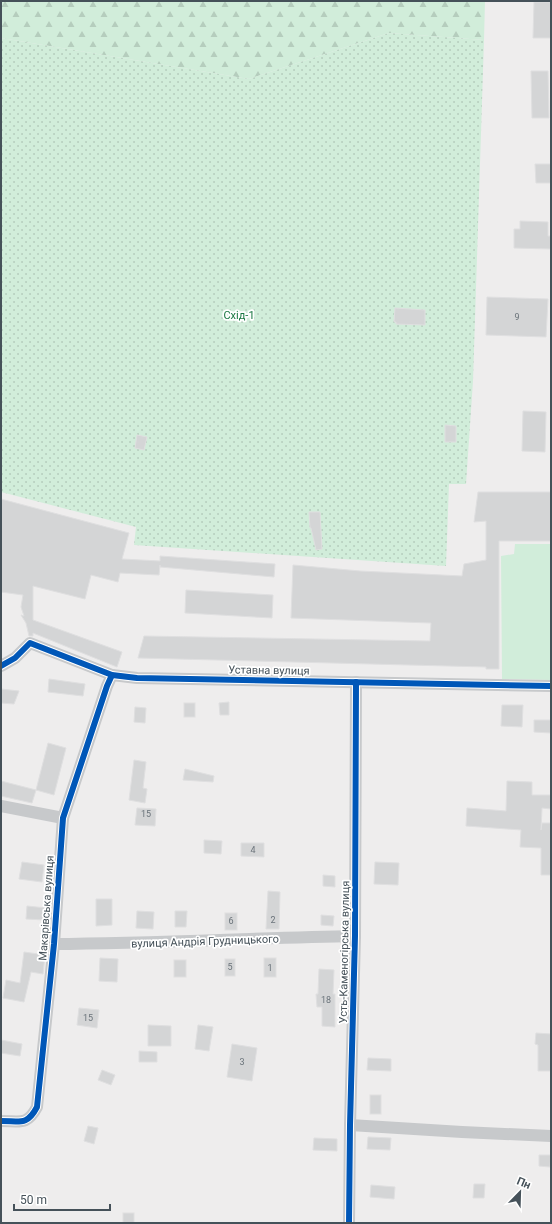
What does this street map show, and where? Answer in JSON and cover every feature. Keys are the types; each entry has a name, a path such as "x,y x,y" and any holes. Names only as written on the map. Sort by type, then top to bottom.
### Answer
{"street":[{"name":"Уставна вулиця","path":"1,666 15,658 30,643 112,675 137,678 551,686"},
{"name":"Макарівська вулиця","path":"1,1121 23,1121 32,1117 37,1107 54,944 63,818 102,700 112,675"},
{"name":"Усть-Каменогірська вулиця","path":"349,1223 355,936 356,682"},
{"path":"1,806 63,818"},
{"name":"вулиця Андрія Грудницького","path":"54,944 355,936"},
{"path":"350,1125 551,1136"}],"green space":[{"path":"1,1 485,1 484,40 389,33 249,79 1,38"},
{"name":"Схід-1","path":"389,33 484,40 473,381 466,484 449,484 446,566 134,545 136,527 1,492 1,38 249,79"},
{"path":"515,544 551,544 551,680 502,679 501,556 514,554"}],"building":[{"path":"534,2 551,2 551,38 533,38"},
{"path":"531,71 548,71 549,118 532,118"},
{"path":"535,164 551,164 551,183 536,183"},
{"path":"520,221 548,222 548,236 551,236 551,249 514,248 514,229 520,229"},
{"path":"487,297 548,299 546,337 486,335"},
{"path":"395,308 425,310 425,325 396,324 396,322 394,322"},
{"path":"523,411 546,412 545,452 522,451"},
{"path":"445,425 456,426 456,442 445,442"},
{"path":"137,435 147,437 144,450 135,448"},
{"path":"478,492 551,492 551,541 499,541 499,669 486,669 486,667 138,658 144,636 430,641 431,623 291,618 293,565 360,571 462,576 464,564 486,560 486,521 474,522"},
{"path":"1,499 129,533 122,559 160,561 160,556 275,564 274,577 160,567 160,565 159,575 120,573 118,582 91,575 85,599 33,586 33,620 122,652 117,667 33,633 33,636 29,636 26,623 21,615 24,616 21,607 23,595 1,592"},
{"path":"309,512 320,512 322,549 316,550 310,528"},
{"path":"186,590 273,595 272,618 185,613"},
{"path":"49,679 85,684 83,696 48,692"},
{"path":"1,689 19,691 14,704 1,703"},
{"path":"229,702 229,715 220,715 219,703"},
{"path":"184,703 195,703 195,717 184,717"},
{"path":"502,705 523,705 522,727 501,726"},
{"path":"135,707 146,708 145,723 134,722"},
{"path":"534,720 551,720 551,733 534,732"},
{"path":"48,743 66,748 54,795 36,790"},
{"path":"134,760 146,762 143,788 147,789 145,803 129,800"},
{"path":"185,769 214,776 213,782 183,780"},
{"path":"1,781 36,790 32,803 1,796"},
{"path":"507,781 532,782 532,795 551,795 551,809 542,808 541,830 542,823 551,823 551,875 541,875 541,848 520,847 521,830 466,826 467,808 506,811"},
{"path":"137,808 156,809 155,826 135,825"},
{"path":"204,840 222,841 221,854 204,853"},
{"path":"241,843 264,843 264,857 241,856"},
{"path":"22,862 44,865 42,882 19,879"},
{"path":"375,862 399,863 398,885 374,884"},
{"path":"323,875 335,876 335,887 323,886"},
{"path":"268,891 280,892 279,929 266,929"},
{"path":"96,899 112,899 112,925 96,926"},
{"path":"27,906 46,908 45,920 26,919"},
{"path":"137,911 154,912 153,929 136,928"},
{"path":"175,911 187,911 186,927 175,927"},
{"path":"225,913 237,913 237,930 225,930"},
{"path":"321,915 334,916 333,926 321,925"},
{"path":"24,952 45,955 43,974 31,972 24,1002 3,998 6,980 20,983"},
{"path":"100,958 118,959 117,982 99,981"},
{"path":"264,958 276,958 276,977 264,977"},
{"path":"225,959 235,959 235,976 225,976"},
{"path":"174,960 186,960 186,977 174,977"},
{"path":"319,969 334,970 333,994 335,994 335,1027 322,1026 322,1007 317,1007 316,994 318,994"},
{"path":"79,1008 99,1010 97,1028 77,1025"},
{"path":"148,1025 171,1026 171,1046 148,1046"},
{"path":"198,1025 213,1027 209,1051 195,1049"},
{"path":"536,1033 551,1034 551,1071 538,1071 538,1045 535,1044"},
{"path":"1,1040 22,1044 20,1056 1,1053"},
{"path":"232,1044 257,1048 252,1081 227,1077"},
{"path":"139,1051 157,1052 157,1062 139,1062"},
{"path":"368,1058 391,1059 391,1071 367,1070"},
{"path":"102,1070 115,1075 111,1085 98,1080"},
{"path":"370,1095 381,1095 381,1114 370,1114"},
{"path":"88,1126 98,1128 94,1144 84,1141"},
{"path":"368,1137 391,1138 390,1150 367,1149"},
{"path":"314,1138 337,1139 337,1151 313,1150"},
{"path":"539,1155 551,1155 550,1167 539,1166"},
{"path":"474,1184 485,1184 484,1198 473,1198"},
{"path":"371,1185 395,1187 394,1199 370,1197"},
{"path":"123,1213 134,1213 134,1223 123,1223"}],"cycle path":[{"path":"1,666 15,658 30,643 112,675 137,678 551,686"},
{"path":"1,1121 18,1122 26,1120 37,1107 54,944 63,818 112,675"},
{"path":"349,1223 355,936 356,682"}]}
